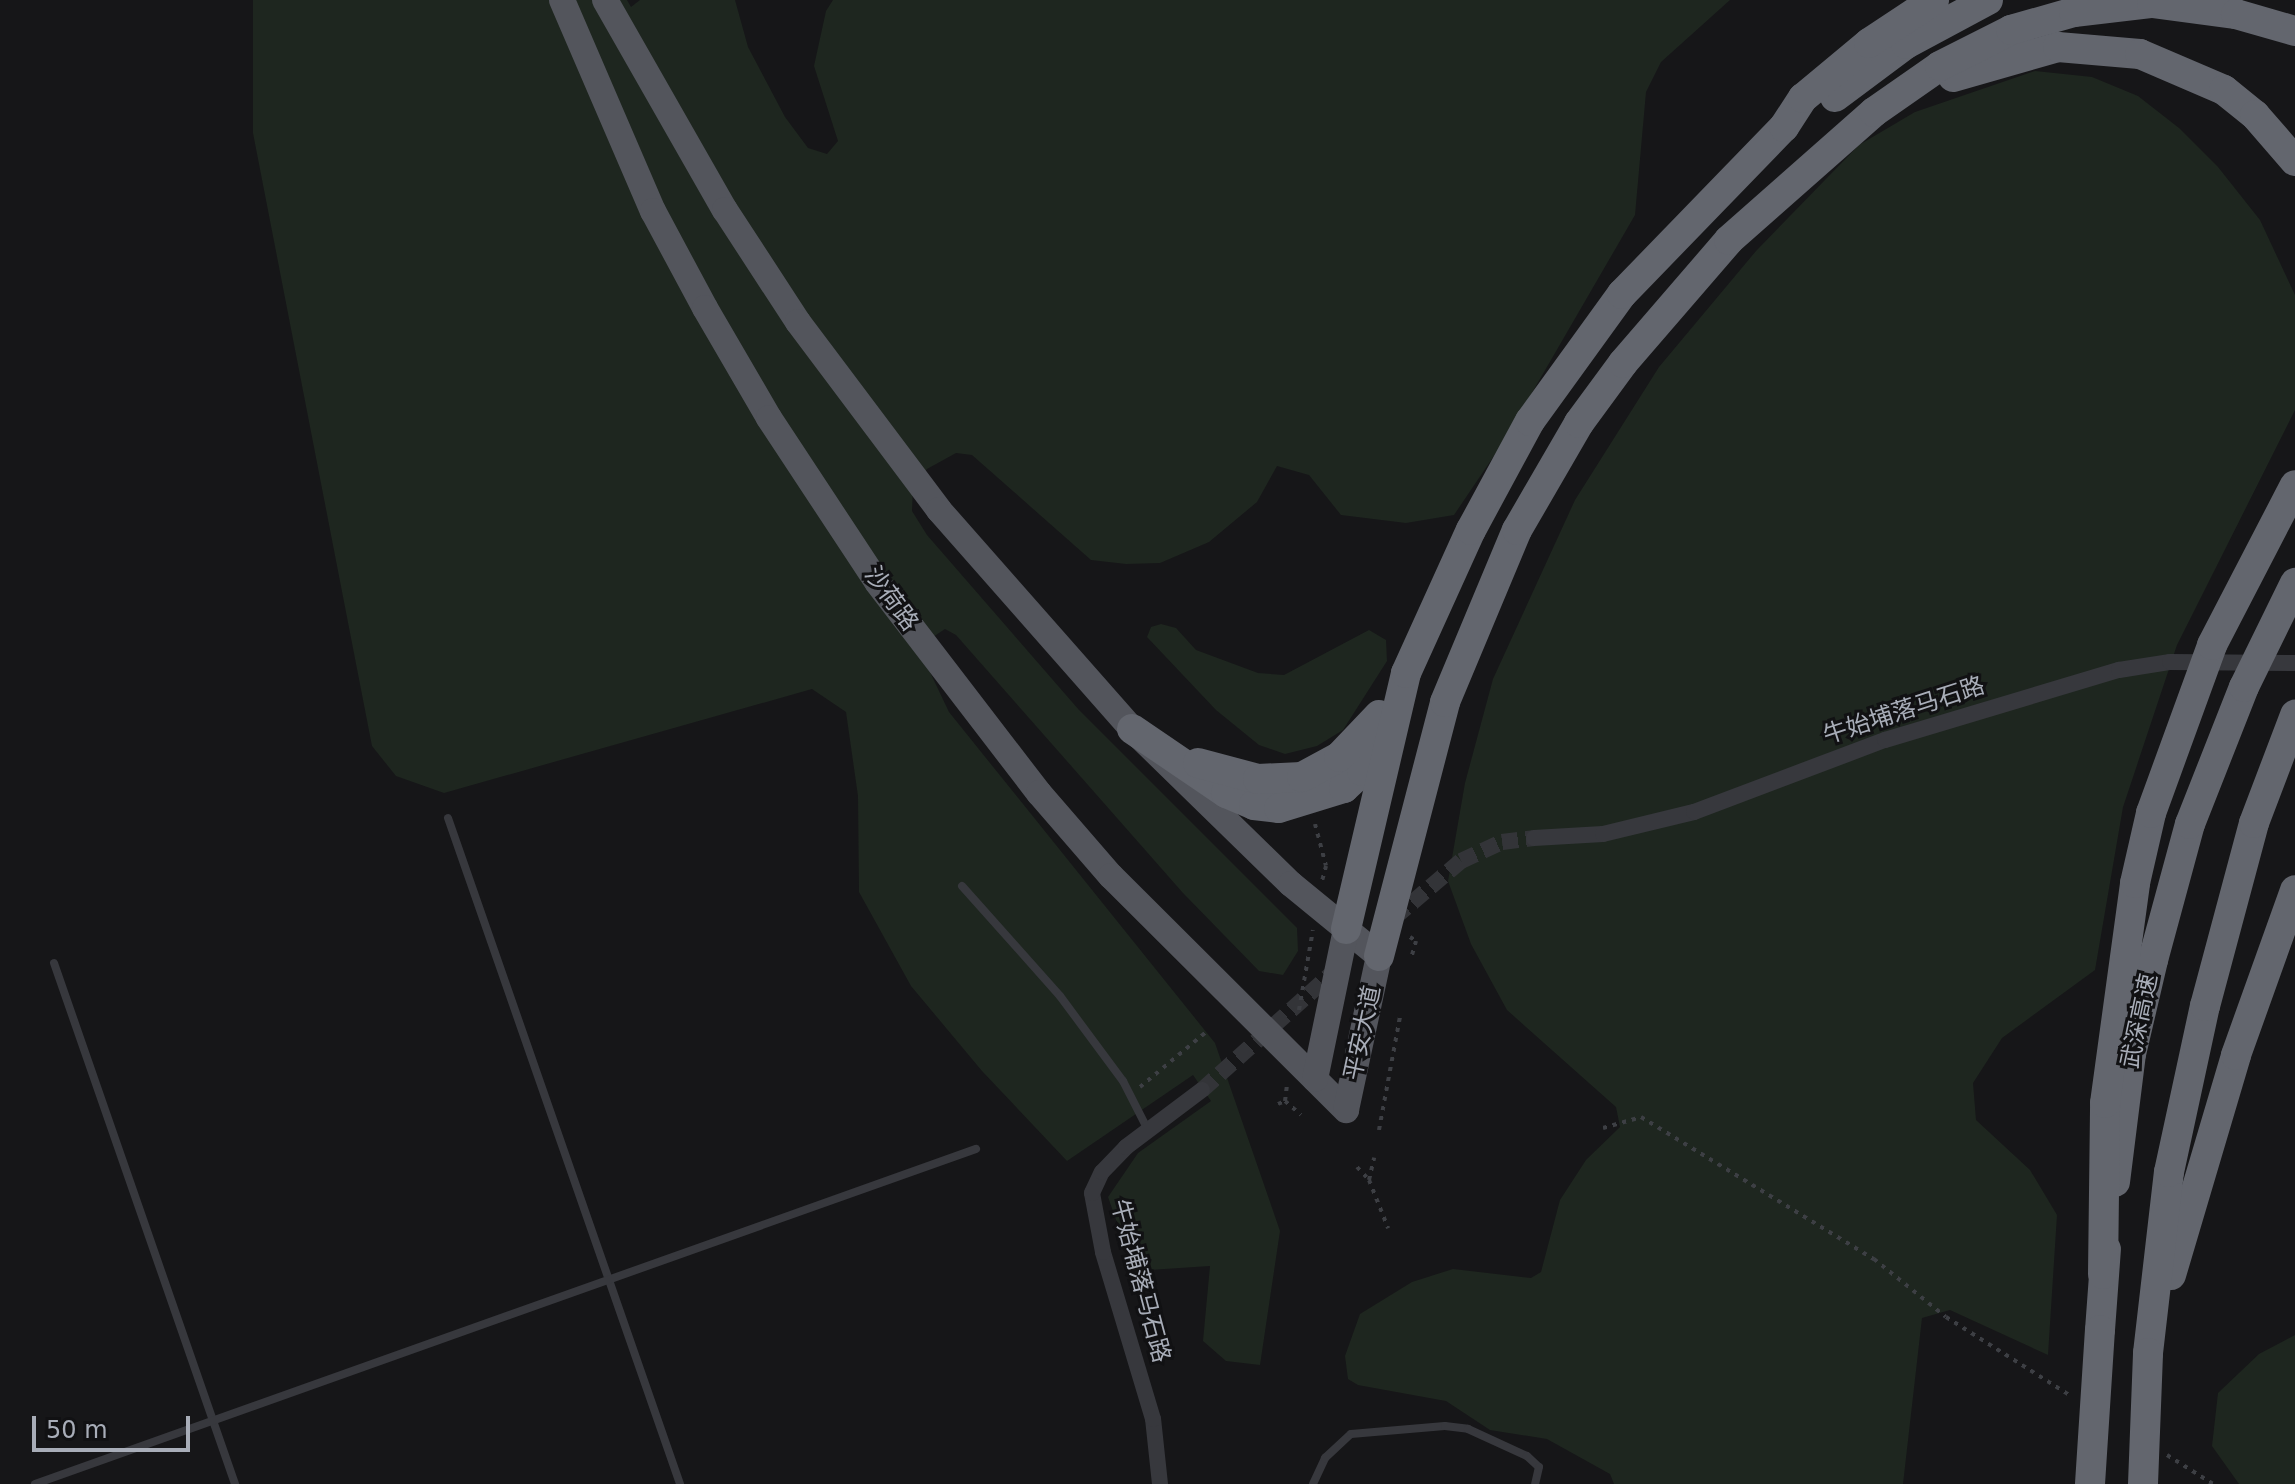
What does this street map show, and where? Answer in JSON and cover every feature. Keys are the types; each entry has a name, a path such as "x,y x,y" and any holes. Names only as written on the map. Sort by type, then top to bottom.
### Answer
{"highway":[{"path":"1346,929 1402,687 1493,487 1575,355 1622,294 1784,127 1803,98 1869,43 1934,0"},
{"path":"1784,127 1814,113 1906,44 1988,0"},
{"path":"1379,956 1445,702 1517,530 1548,474 1623,363 1688,284 1767,204 1874,112 1940,66 2043,19 2152,3 2236,14 2295,31"},
{"path":"1844,140 1959,74 2032,51 2084,46 2140,54 2224,90 2255,115 2295,161"},
{"path":"2103,1274 2105,1103 2135,883 2151,813 2212,645 2295,485"},
{"name":"武深高速","path":"2090,1484 2103,1274 2131,1054 2190,824 2244,687 2295,583"},
{"path":"1132,729 1222,772 1291,779 1321,770 1358,740 1402,687"},
{"path":"2143,1484 2148,1353 2169,1172 2205,1006 2254,823 2295,715"},
{"path":"2148,1353 2236,1055 2295,890"}],"main road":[{"name":"沙荷路","path":"562,0 653,211 705,308 769,418 877,582 1039,793 1111,876 1346,1110"},
{"path":"605,0 725,210 798,322 939,510 1132,729 1291,884 1379,956"},
{"name":"平安大道","path":"1315,1079 1346,929"},
{"name":"平安大道","path":"1346,1110 1379,956"}],"street":[{"name":"牛始埔落马石路","path":"1534,838 1614,832 1694,812 1885,740 2119,670 2170,662 2295,663"},
{"name":"牛始埔落马石路","path":"1160,1484 1153,1419 1093,1207 1102,1172 1148,1130 1202,1090"}],"lane":[{"path":"448,818 680,1484"},
{"path":"962,886 1060,996 1130,1095 1148,1130"},
{"path":"54,963 235,1484"},
{"path":"35,1484 976,1149"},
{"path":"1313,1484 1325,1458 1351,1434 1445,1426 1468,1429 1527,1456 1539,1467 1535,1484"}],"path":[{"path":"1312,814 1326,866 1322,881"},
{"path":"1299,1010 1313,929"},
{"path":"1411,959 1416,941"},
{"path":"1379,1130 1400,1017"},
{"path":"1130,1095 1206,1032"},
{"path":"1285,1101 1287,1081"},
{"path":"1278,1104 1285,1101"},
{"path":"1285,1101 1301,1115"},
{"path":"1603,1128 1641,1117 1874,1259 1946,1317 2077,1400"},
{"path":"1369,1180 1374,1158"},
{"path":"1357,1167 1369,1180 1388,1228"},
{"path":"2154,1447 2213,1484"}],"shaded area":[{"path":"253,0 627,0 631,7 640,0 735,0 748,47 785,117 808,148 827,154 838,141 814,66 826,11 833,0 1730,0 1661,62 1646,92 1635,215 1504,441 1454,515 1406,523 1341,515 1309,475 1277,466 1257,502 1209,542 1160,563 1126,564 1091,560 972,455 956,453 927,469 913,486 912,511 927,535 1079,710 1297,928 1298,951 1283,975 1259,971 1183,893 956,635 945,629 918,647 949,712 1215,1043 1280,1231 1260,1365 1226,1361 1203,1341 1210,1266 1134,1271 1108,1197 1138,1153 1211,1101 1193,1075 1067,1161 982,1071 911,986 859,892 858,796 846,712 812,689 444,793 396,776 372,746 253,133"},
{"path":"2035,71 2092,77 2138,96 2179,128 2218,167 2260,220 2295,295 2295,410 2177,645 2123,807 2095,970 2002,1038 1973,1083 1976,1120 2030,1170 2057,1215 2048,1355 1950,1310 1922,1318 1903,1484 1614,1484 1610,1474 1547,1439 1490,1430 1446,1401 1358,1385 1348,1379 1345,1356 1360,1314 1412,1282 1453,1269 1531,1278 1541,1272 1560,1200 1586,1160 1620,1127 1616,1107 1507,1010 1471,944 1448,881 1465,783 1493,679 1575,500 1659,367 1756,251 1859,145 1915,112"},
{"path":"1161,624 1176,628 1196,650 1258,673 1284,675 1369,630 1386,640 1387,661 1343,730 1317,746 1285,754 1259,745 1216,710 1147,637 1151,627"},
{"path":"2295,1335 2295,1484 2239,1484 2212,1446 2218,1393 2259,1354"}],"tunnel":[{"path":"1394,918 1461,861 1502,842 1534,838"},
{"path":"1202,1090 1338,968"}]}
